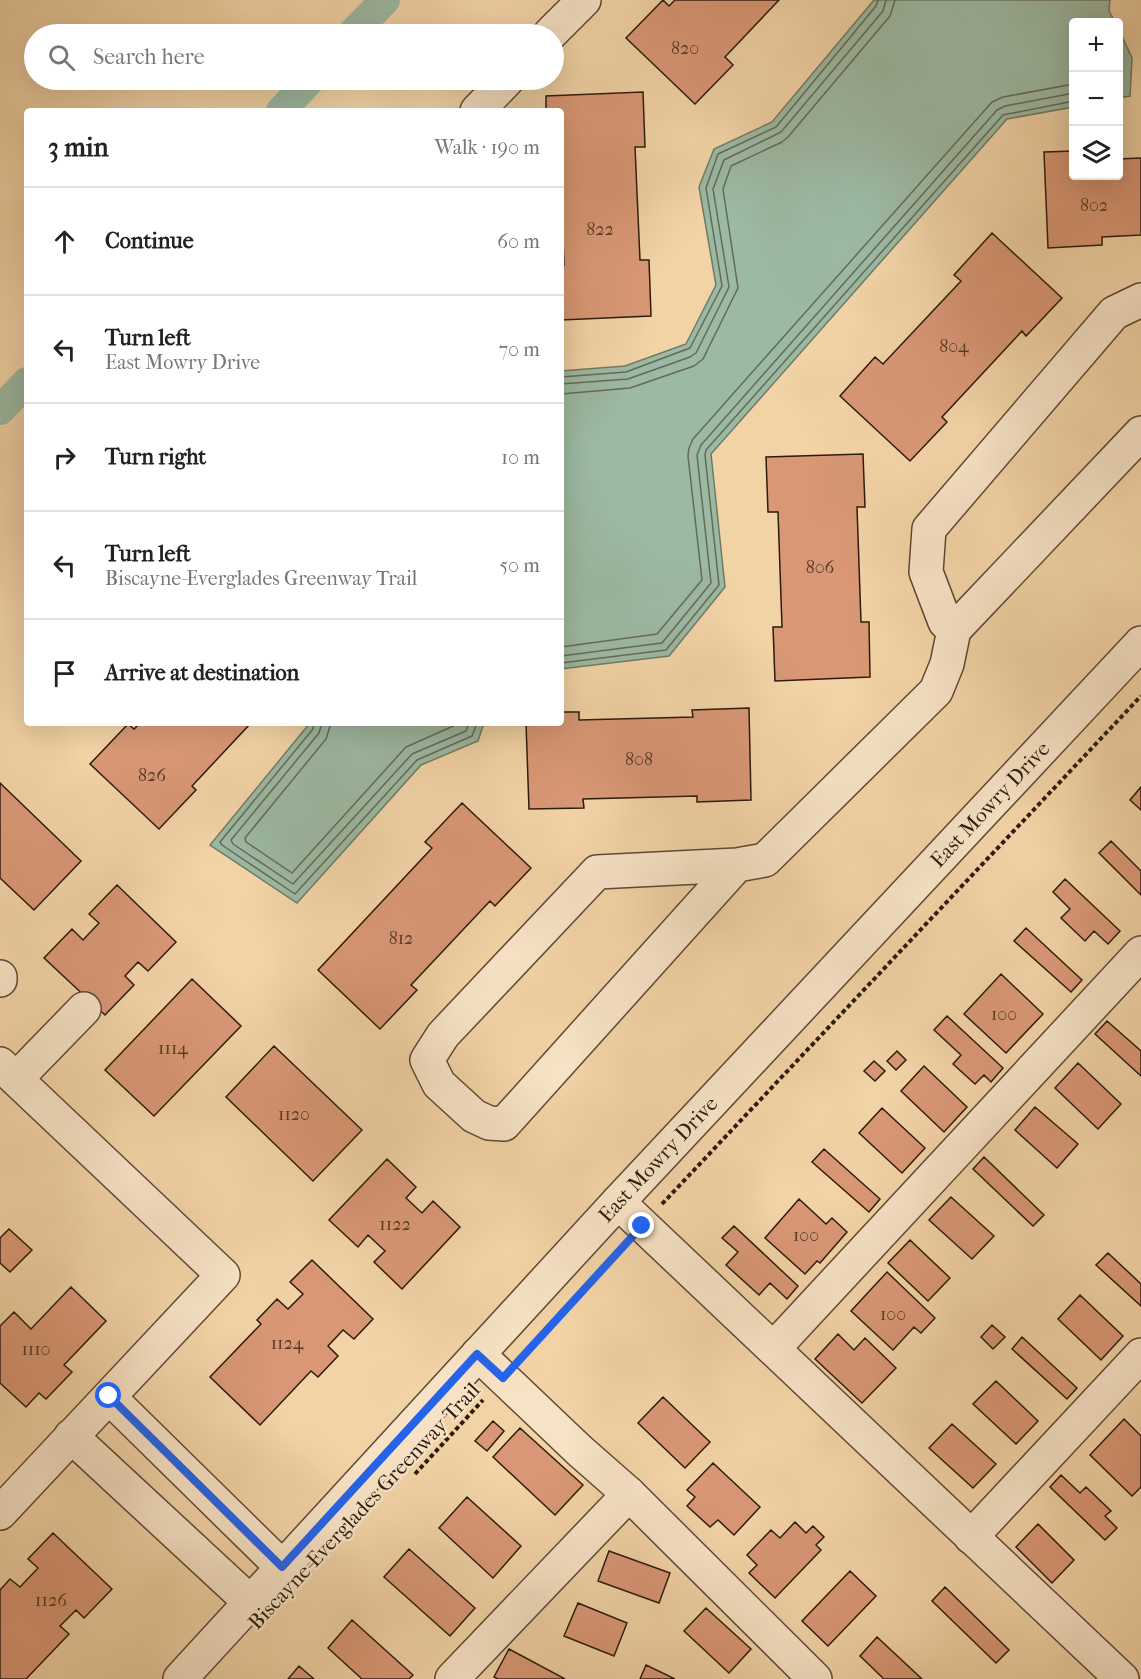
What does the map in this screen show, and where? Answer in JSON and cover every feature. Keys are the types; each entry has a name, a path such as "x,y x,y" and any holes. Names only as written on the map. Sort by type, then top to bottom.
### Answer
{"street":[{"path":"560,24 584,0"},
{"path":"954,630 945,622 926,572 929,529 1114,312 1141,300"},
{"path":"737,865 504,1124 489,1123 474,1116 439,1084 428,1060 443,1035 597,872 737,865 765,860 936,691 947,664 954,630 1141,433"},
{"name":"East Mowry Drive","path":"180,1679 477,1354 1141,643"},
{"path":"774,1348 1141,953"},
{"path":"0,1513 223,1275 8,1072 84,1009"},
{"path":"618,1202 1122,1679"},
{"path":"477,1354 629,1494 800,1674"},
{"path":"971,1537 1141,1355"},
{"path":"109,1396 282,1567"},
{"path":"71,1436 249,1601"},
{"path":"452,1679 629,1494"}],"path":[{"path":"658,1209 1141,696"},
{"name":"Biscayne-Everglades Greenway Trail","path":"407,1481 626,1243"}],"water":[{"path":"874,0 1110,0 1109,11 1113,18 1069,18 1069,108 1007,119 711,454 725,587 669,656 564,669 564,371 625,366 686,344 716,285 699,187 714,149 772,122"},
{"path":"1123,39 1132,58 1130,96 1123,97"},
{"path":"308,726 483,726 478,741 421,765 297,903 210,845"}],"building":[{"path":"663,0 669,6 675,0 779,0 725,57 733,65 695,104 626,38"},
{"path":"643,92 645,147 635,147 640,260 649,260 651,316 564,320 564,108 546,108 546,96"},
{"path":"1069,151 1069,180 1123,180 1123,159 1141,158 1141,235 1102,237 1102,245 1048,248 1044,152"},
{"path":"992,233 1062,298 1026,336 1022,331 942,417 947,422 910,461 840,396 875,357 883,364 961,281 954,275"},
{"path":"863,454 865,507 857,507 861,622 869,622 870,677 775,681 773,627 782,627 778,512 768,512 766,457"},
{"path":"749,708 751,800 697,802 697,796 583,799 584,808 529,809 526,726 564,726 564,712 579,712 579,720 693,717 692,710"},
{"path":"126,726 134,729 137,726 248,726 192,786 196,790 159,829 90,764"},
{"path":"0,783 81,861 34,910 0,878"},
{"path":"1141,787 1141,810 1130,800"},
{"path":"462,803 531,868 495,906 490,901 411,985 417,990 380,1029 318,970 432,848 425,842"},
{"path":"1111,841 1141,871 1141,895 1099,853"},
{"path":"1065,879 1120,931 1108,944 1094,931 1085,941 1061,918 1070,909 1053,892"},
{"path":"117,885 176,942 148,971 138,962 125,976 134,985 105,1015 44,958 72,929 83,940 99,923 89,914"},
{"path":"1026,928 1082,980 1071,992 1014,941"},
{"path":"1001,974 1043,1014 1006,1053 964,1014"},
{"path":"192,979 241,1026 154,1116 105,1070"},
{"path":"947,1016 1003,1068 991,1082 984,1075 975,1084 953,1064 961,1055 934,1030"},
{"path":"1107,1021 1141,1051 1141,1076 1095,1034"},
{"path":"274,1046 362,1130 313,1181 226,1097"},
{"path":"897,1051 906,1060 896,1070 887,1061"},
{"path":"874,1061 885,1071 875,1081 864,1071"},
{"path":"1078,1063 1121,1104 1098,1129 1055,1088"},
{"path":"924,1066 967,1107 944,1132 901,1091"},
{"path":"1035,1107 1078,1144 1057,1168 1015,1130"},
{"path":"882,1108 925,1148 902,1173 859,1133"},
{"path":"824,1149 880,1199 869,1212 812,1162"},
{"path":"984,1157 1044,1215 1033,1226 973,1169"},
{"path":"387,1159 416,1187 406,1198 422,1213 433,1201 460,1227 402,1289 374,1262 385,1251 368,1235 358,1247 329,1220"},
{"path":"951,1197 994,1236 972,1259 929,1220"},
{"path":"799,1199 826,1224 832,1218 847,1232 820,1263 817,1261 805,1274 765,1238"},
{"path":"734,1226 798,1286 787,1299 770,1283 759,1295 726,1265 738,1252 722,1238"},
{"path":"9,1229 32,1250 10,1272 0,1263 0,1238"},
{"path":"910,1240 950,1278 928,1301 888,1263"},
{"path":"1108,1253 1141,1284 1141,1306 1096,1265"},
{"path":"312,1260 373,1319 354,1339 343,1330 328,1346 338,1356 318,1377 311,1371 260,1425 210,1377 261,1324 257,1320 277,1299 288,1309 303,1294 290,1282"},
{"path":"887,1272 935,1318 921,1333 914,1327 893,1350 851,1311"},
{"path":"71,1287 106,1321 64,1365 72,1372 46,1399 39,1393 26,1407 0,1383 0,1326 14,1312 31,1329"},
{"path":"1080,1295 1123,1336 1101,1360 1058,1319"},
{"path":"992,1325 1005,1337 993,1349 981,1337"},
{"path":"838,1334 854,1350 865,1338 896,1368 862,1403 815,1359"},
{"path":"1022,1337 1077,1388 1067,1399 1012,1349"},
{"path":"996,1381 1038,1421 1016,1444 973,1404"},
{"path":"663,1397 710,1442 685,1468 638,1423"},
{"path":"1124,1419 1141,1436 1141,1487 1132,1496 1090,1455"},
{"path":"493,1421 504,1431 487,1451 475,1441"},
{"path":"952,1424 996,1464 973,1488 929,1448"},
{"path":"520,1428 583,1485 555,1515 493,1457"},
{"path":"713,1463 760,1507 734,1535 718,1520 710,1527 687,1506 695,1497 687,1490"},
{"path":"1061,1475 1080,1493 1086,1487 1111,1511 1105,1516 1117,1528 1105,1540 1050,1487"},
{"path":"467,1497 521,1546 493,1578 439,1528"},
{"path":"795,1522 806,1533 813,1526 824,1537 816,1545 821,1550 775,1598 749,1573 757,1565 747,1555 771,1530 780,1538"},
{"path":"1038,1524 1074,1560 1052,1583 1016,1547"},
{"path":"53,1533 112,1589 84,1618 76,1610 60,1626 69,1634 26,1679 0,1679 0,1590 10,1579 20,1587 38,1568 28,1559"},
{"path":"409,1549 475,1608 450,1636 384,1577"},
{"path":"609,1551 670,1573 659,1603 598,1581"},
{"path":"850,1571 876,1596 828,1646 802,1621"},
{"path":"945,1587 1009,1650 996,1663 932,1601"},
{"path":"578,1603 627,1623 614,1656 564,1636"},
{"path":"706,1608 751,1649 729,1673 684,1631"},
{"path":"352,1620 413,1675 409,1679 362,1679 328,1648"},
{"path":"877,1637 922,1679 884,1679 860,1656"},
{"path":"509,1649 565,1679 498,1679 494,1677"},
{"path":"646,1665 675,1679 640,1679"},
{"path":"299,1666 314,1679 288,1679"}],"waterway":[{"path":"362,24 385,0"},
{"path":"284,108 301,90"},
{"path":"0,410 24,385"}],"route":[{"path":"109,1396 282,1567 477,1354 503,1378 642,1226"}]}
